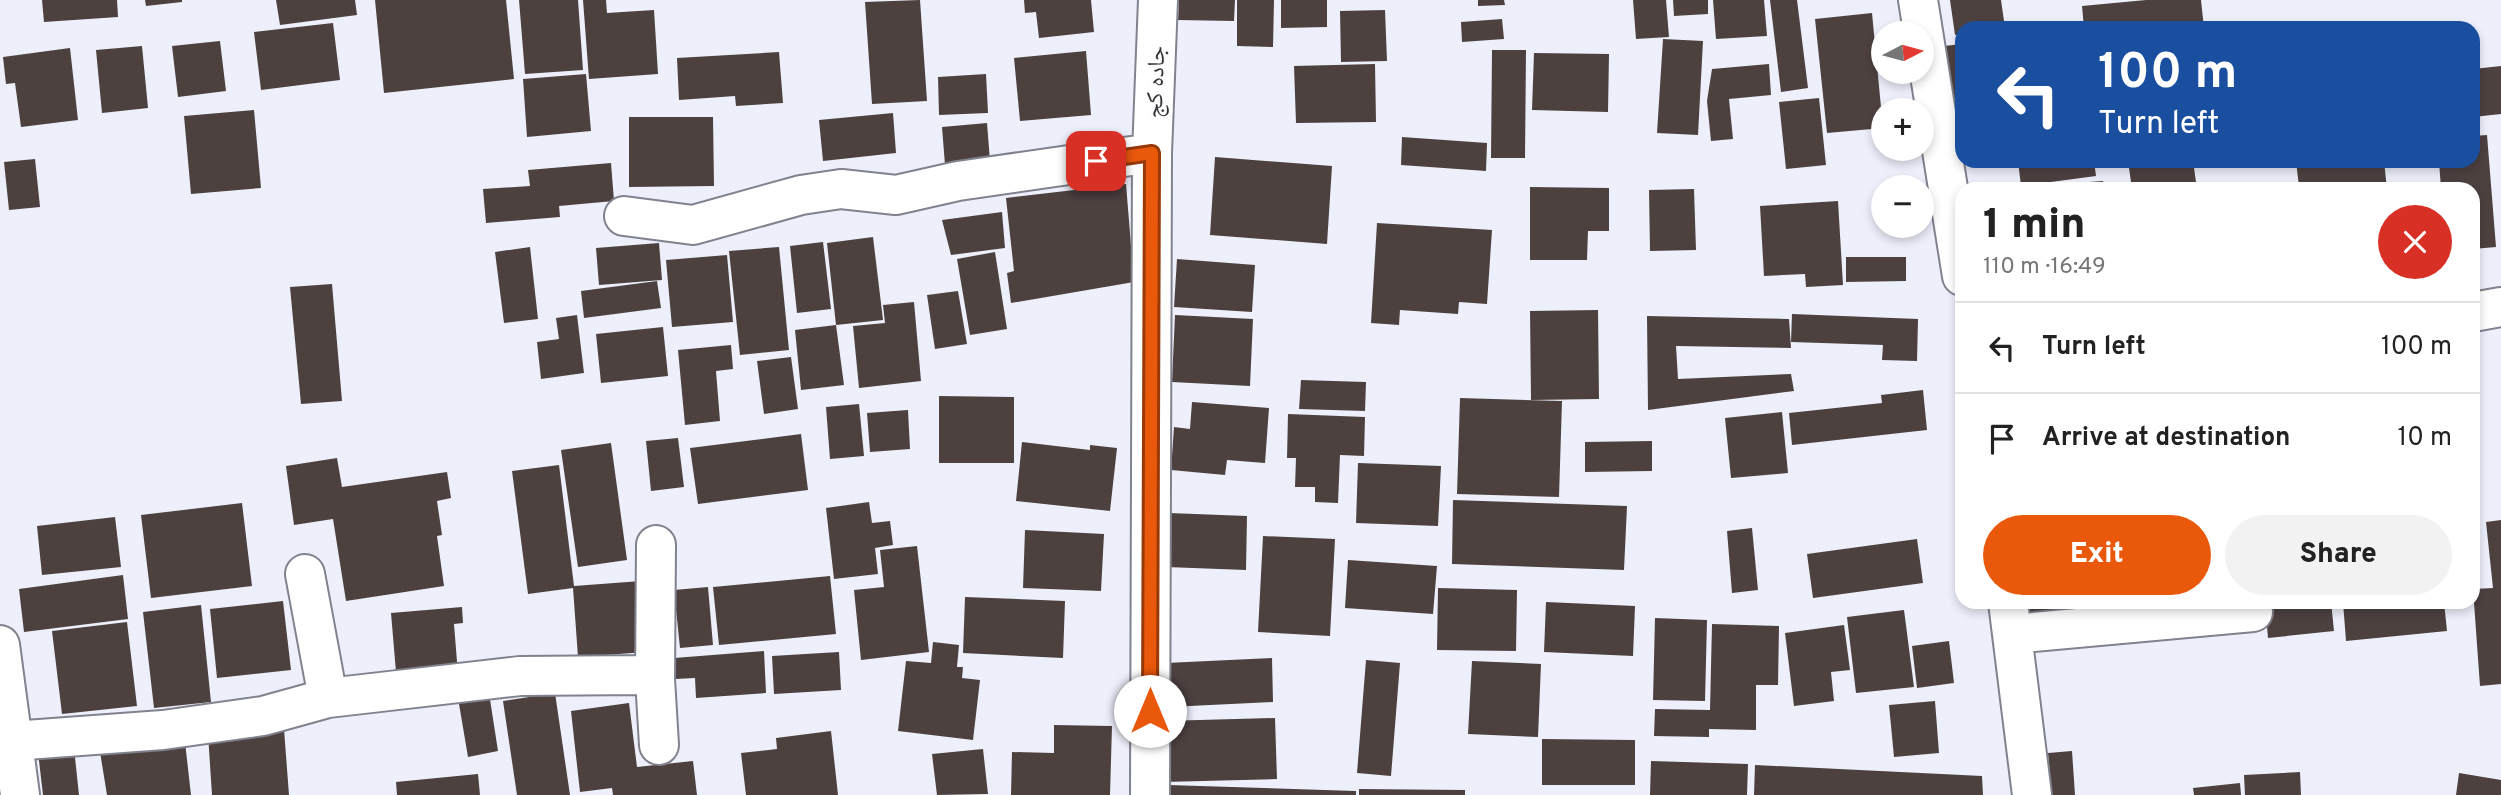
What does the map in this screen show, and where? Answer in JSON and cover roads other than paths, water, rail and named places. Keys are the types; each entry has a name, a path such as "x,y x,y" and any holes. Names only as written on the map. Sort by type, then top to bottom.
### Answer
{"street":[{"name":"جاده کج","path":"1150,795 1152,153 1158,0"},
{"path":"1918,0 1955,232"},
{"path":"624,216 692,225 801,195 841,189 896,195 958,181 1152,153"},
{"path":"2480,311 2501,307"},
{"path":"656,545 655,680 659,745"},
{"path":"305,574 328,698"},
{"path":"2032,795 2010,618 2253,612"},
{"path":"0,645 20,795"},
{"path":"12,741 163,730 263,716 328,698 520,676 639,675 655,680"}]}
